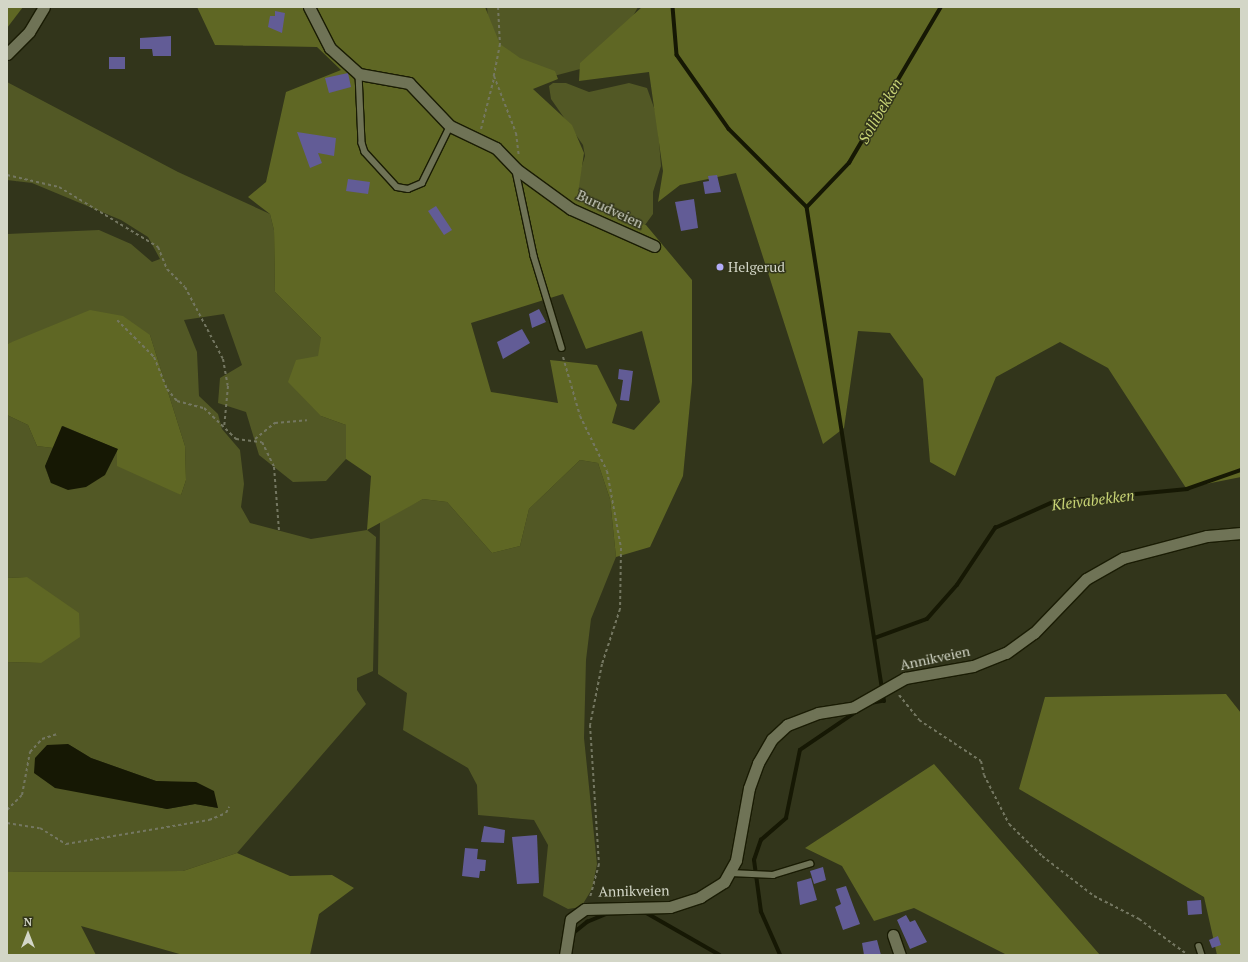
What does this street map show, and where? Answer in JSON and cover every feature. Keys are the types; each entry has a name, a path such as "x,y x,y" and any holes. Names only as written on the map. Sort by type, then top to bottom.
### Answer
{"street":[{"path":"7,54 29,32 44,7"},
{"path":"309,7 330,48 359,74"},
{"name":"Burudveien","path":"359,74 409,83 450,126 496,148 516,169 571,209 654,246"},
{"name":"Annikveien","path":"565,955 571,919 585,908 680,905 716,889 731,873 740,847 749,788 772,739 787,725 804,717 854,707 890,684 925,673 973,666 1006,653 1034,633 1086,579 1123,558 1207,536 1241,533"},
{"path":"893,935 900,955"}],"lane":[{"path":"359,74 362,143 365,152 378,162 397,187 408,189 422,184 450,126"},
{"path":"516,169 544,292 562,348"},
{"path":"731,873 763,876 810,864"},
{"path":"1199,946 1202,955"}],"path":[{"path":"479,140 500,44 498,7"},
{"path":"494,76 521,151 516,169"},
{"path":"7,175 60,187 158,247 167,269 185,287 222,358 228,386 224,428"},
{"path":"117,320 154,357 173,397 204,408 236,439 255,439 262,442 274,467 279,531"},
{"path":"562,348 565,372 580,416 607,472 621,548 620,609 602,664 590,725 599,864 594,890 585,908"},
{"path":"255,439 275,423 307,420"},
{"path":"890,684 919,720 981,761 984,775 1009,824 1042,856 1094,896 1139,918 1188,955"},
{"path":"7,810 22,795 30,752 42,739 58,734"},
{"path":"7,823 40,828 66,844 209,820 226,813 229,807"}],"green space":[{"path":"7,7 23,7 7,28"},
{"path":"197,7 485,7 500,44 520,58 555,71 558,79 533,89 572,125 584,153 578,193 610,216 646,225 692,280 692,382 683,476 650,547 616,557 610,499 598,463 580,460 529,509 520,546 492,553 447,502 423,499 367,530 371,476 346,459 346,425 321,416 288,382 296,360 318,356 321,338 275,292 274,230 270,214 248,197 266,182 286,92 341,70 317,47 215,45","holes":["563,294 586,349 642,331 660,402 634,430 612,423 617,405 597,365 550,360 558,403 491,392 471,323"]},
{"path":"487,7 638,7 622,36 584,68 550,77 508,61 489,30"},
{"path":"642,7 1241,7 1241,477 1186,488 1108,368 1060,342 996,377 955,476 930,462 923,379 890,333 858,331 844,428 823,444 736,173 680,185 658,202 663,171 649,72 579,81 580,63"},
{"path":"7,82 178,172 270,214 274,230 275,292 321,338 321,416 346,425 346,459 326,481 293,482 259,455 246,412 218,403 220,378 242,365 224,314 184,320 197,352 199,396 218,414 222,429 240,450 244,484 241,507 250,523 311,539 367,530 376,537 373,671 357,678 357,690 366,704 237,853 183,871 7,872 7,662 41,663 27,577 7,578 7,415 28,425 37,446 53,448 45,467 51,483 104,475 118,449 181,495 186,480 185,446 150,335 20,340 7,344 7,234 99,230 131,244 152,262 160,259 148,237 121,220 32,183 7,180","holes":["68,744 91,758 156,781 170,782 218,808 195,804 167,809 104,795"]},
{"path":"553,83 566,83 589,92 629,83 647,88 657,116 661,166 653,192 653,214 645,225 624,223 579,199 575,188 585,156 583,145 551,99 549,86"},
{"path":"90,310 123,316 150,335 185,446 186,480 181,495 117,466 117,449 63,426 53,448 37,446 28,425 7,415 7,344"},
{"path":"580,460 598,463 610,499 616,557 591,619 586,660 584,738 597,864 592,889 581,907 568,909 543,896 548,845 534,820 478,815 477,785 468,768 403,730 407,693 378,674 380,520 423,499 447,502 492,553 520,546 529,509"},
{"path":"27,577 79,613 80,637 41,663 7,662 7,578"},
{"path":"1226,694 1241,713 1241,955 1217,955 1204,897 1019,789 1045,697"},
{"path":"934,764 1100,955 1007,955 914,908 874,921 842,866 805,848"},
{"path":"237,853 290,876 332,875 354,888 319,914 310,955 183,955 81,926 96,955 7,955 7,872 183,871"}],"shaded area":[{"path":"62,426 118,449 105,475 86,487 68,490 51,483 45,466"},
{"path":"68,744 91,758 156,781 196,782 214,791 218,808 195,804 167,809 55,788 34,773 35,758 47,745"}],"building":[{"path":"275,11 285,13 282,33 268,27 270,16 275,16"},
{"path":"171,36 171,56 153,56 152,49 140,49 140,38"},
{"path":"109,57 125,57 125,69 109,69"},
{"path":"348,73 351,87 329,93 325,78"},
{"path":"297,132 336,138 334,156 318,153 322,163 310,168"},
{"path":"717,175 721,192 705,194 703,182 709,181 708,176"},
{"path":"348,179 370,182 368,194 346,191"},
{"path":"694,199 698,228 681,231 675,202"},
{"path":"436,206 452,230 444,235 428,211"},
{"path":"539,309 546,322 532,328 529,314"},
{"path":"522,329 530,343 503,359 497,342"},
{"path":"619,369 633,371 629,401 620,400 623,380 618,379"},
{"path":"484,826 505,830 504,843 481,842"},
{"path":"537,835 539,883 517,884 512,837"},
{"path":"465,848 478,849 477,859 486,860 485,871 480,871 479,878 462,876"},
{"path":"823,867 826,880 814,884 810,871"},
{"path":"811,878 817,900 800,905 797,882"},
{"path":"846,886 860,924 843,930 835,907 841,904 836,889"},
{"path":"1201,900 1202,914 1188,915 1187,901"},
{"path":"906,915 910,922 915,920 927,942 910,949 897,920"},
{"path":"1218,936 1221,945 1212,948 1209,940"},
{"path":"877,940 881,955 864,955 862,943"}],"waterway":[{"path":"673,7 677,55 729,129 807,207 884,701 868,704"},
{"name":"Sollibekken","path":"807,207 849,163 941,7"},
{"name":"Kleivabekken","path":"875,638 927,619 957,585 995,528 1053,502 1187,489 1241,470"},
{"path":"780,955 761,912 754,860 761,840 786,818 800,750 860,709"},
{"path":"645,912 720,955"},
{"path":"571,935 587,922 608,913"}],"place":[{"name":"Helgerud","path":"720,267"}]}
